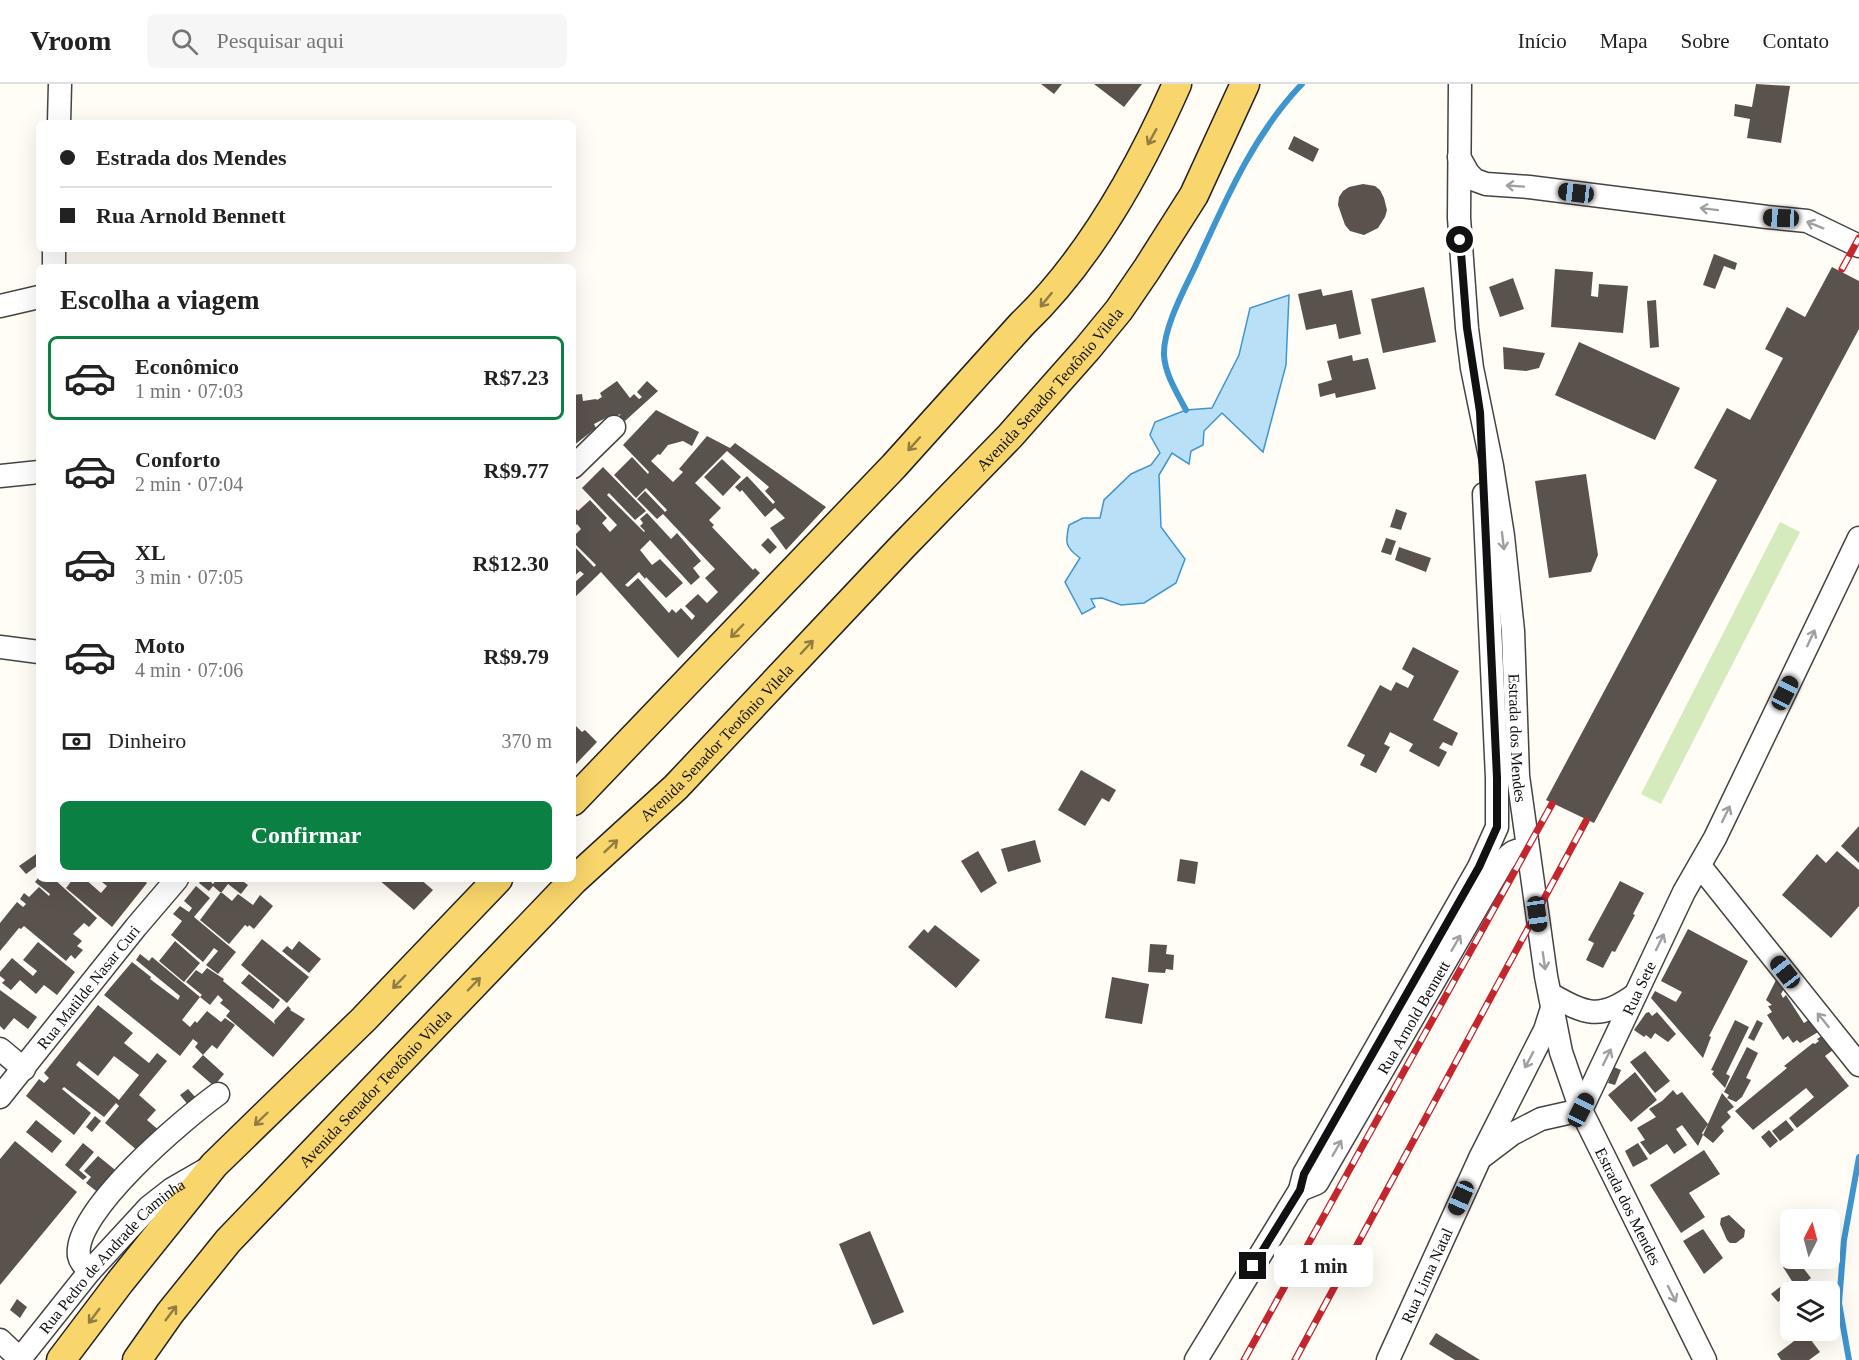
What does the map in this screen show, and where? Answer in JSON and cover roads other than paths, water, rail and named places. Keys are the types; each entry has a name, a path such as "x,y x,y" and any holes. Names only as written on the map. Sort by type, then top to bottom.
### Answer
{"main road":[{"path":"576,798 894,466 1022,324 1042,306 1092,241 1114,205 1158,126 1176,84"},
{"name":"Avenida Senador Teotônio Vilela","path":"576,878 676,787 1010,436 1080,357 1124,302 1194,195 1245,86"},
{"path":"61,1360 214,1165 364,1019 495,882"},
{"name":"Avenida Senador Teotônio Vilela","path":"137,1360 228,1241 572,882"}],"street":[{"path":"59,120 60,84"},
{"name":"Estrada dos Mendes","path":"1460,84 1459,213 1467,328 1480,412 1492,466 1506,567 1514,631 1518,776 1551,1000 1561,1052 1581,1110 1705,1360"},
{"path":"1459,157 1468,173 1475,180 1486,184 1541,188 1767,217 1794,218 1816,224 1859,246"},
{"path":"1459,213 1465,196 1475,188 1486,184"},
{"path":"0,306 36,298"},
{"name":"Rua Arnold Bennett","path":"1196,1360 1300,1190 1304,1174 1479,867 1497,827 1497,778 1480,412"},
{"path":"576,463 614,427"},
{"path":"0,477 36,472"},
{"name":"Rua Sete","path":"1581,1110 1684,892 1700,866 1859,538"},
{"path":"0,647 36,652"},
{"name":"Rua Arnold Bennett","path":"1300,1190 1317,1183 1503,862 1513,851 1518,849 1528,852"},
{"path":"1700,866 1859,1065"},
{"name":"Rua Matilde Nasar Curi","path":"0,1097 93,979 174,882"},
{"path":"1551,1000 1588,1012 1599,1012 1608,1011 1635,995"},
{"name":"Rua Lima Natal","path":"1388,1360 1480,1158 1545,1030 1551,1000"},
{"path":"0,1049 24,1069"},
{"path":"90,1270 81,1261 80,1245 91,1218 104,1198 176,1128 218,1094"},
{"name":"Rua Lima Natal","path":"1480,1158 1512,1134 1541,1119 1581,1110"},
{"name":"Rua Pedro de Andrade Caminha","path":"19,1359 90,1270 149,1207 172,1189 214,1165"},
{"path":"0,1340 19,1359"}],"water":[{"path":"1289,295 1286,365 1263,452 1222,413 1204,431 1203,445 1191,451 1189,464 1172,453 1159,475 1161,527 1185,559 1176,583 1144,603 1121,605 1102,598 1091,599 1095,607 1082,614 1065,582 1080,558 1071,551 1067,544 1069,525 1083,518 1100,518 1104,500 1131,474 1151,465 1160,453 1150,435 1155,422 1186,410 1212,408 1239,355 1250,308"}],"waterway":[{"path":"1186,410 1172,383 1165,362 1165,345 1170,322 1240,172 1268,126 1302,84"},
{"path":"1849,1360 1839,1303 1844,1240 1859,1157"}],"railway":[{"path":"1842,269 1859,238"},
{"path":"1244,1360 1552,804"},
{"path":"1295,1360 1586,821"}]}
